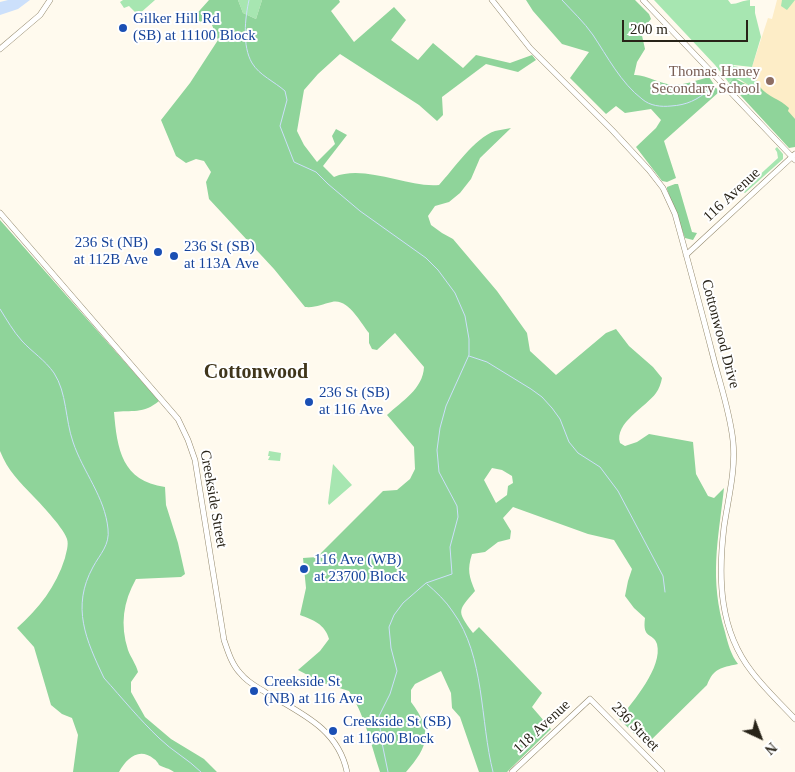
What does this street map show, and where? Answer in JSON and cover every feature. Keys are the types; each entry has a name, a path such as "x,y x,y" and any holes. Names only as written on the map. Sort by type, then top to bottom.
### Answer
{"street":[{"path":"0,49 40,15 50,0"},
{"name":"Cottonwood Drive","path":"492,0 530,48 619,137 654,176 663,188 675,214 726,405 732,439 732,475 721,561 721,590 725,613 735,644 748,667 795,720"},
{"path":"644,0 794,157"},
{"name":"116 Avenue","path":"686,255 794,157"},
{"name":"Creekside Street","path":"0,213 178,419 195,460 224,640 229,656 239,673 249,682 319,725 329,734 341,753 347,772"},
{"name":"118 Avenue","path":"512,772 590,699"},
{"name":"236 Street","path":"590,699 662,772"}],"shaded area":[{"name":"Thomas Haney Secondary School","path":"777,0 795,0 795,143 738,91 751,70 768,18 772,19"}],"green space":[{"path":"123,0 155,0 138,15 129,6 124,8 120,2"},
{"path":"209,0 238,0 243,13 256,19 262,0 339,0 340,2 331,11 354,42 394,7 406,20 391,40 418,60 433,43 463,68 476,55 510,63 532,55 536,60 518,72 486,64 442,97 443,115 437,121 419,105 340,54 304,90 297,131 304,145 317,162 335,144 332,136 336,129 347,135 323,166 334,177 359,173 413,183 439,185 480,140 495,131 511,128 480,158 471,179 460,193 449,202 435,206 428,216 431,225 453,239 497,291 527,333 530,351 556,375 606,333 616,329 629,346 653,367 662,378 656,393 626,422 619,436 620,443 625,446 637,442 649,434 693,442 696,474 708,496 714,498 724,488 717,543 717,594 727,641 738,664 715,672 707,685 646,745 619,719 646,684 656,663 658,653 655,640 646,633 645,618 625,596 632,569 614,540 588,534 513,507 503,518 511,531 510,539 498,542 485,552 472,554 469,573 475,591 461,611 464,620 473,633 479,627 542,693 532,707 551,729 507,772 479,772 460,717 452,708 451,693 441,671 415,684 411,690 411,702 423,722 425,730 425,738 420,754 406,772 380,772 363,720 349,691 323,683 298,670 320,651 329,639 321,626 300,615 306,588 303,558 317,557 383,491 397,490 410,479 415,469 414,447 387,415 416,388 423,375 424,367 395,333 377,350 372,349 369,343 369,333 353,312 343,304 332,302 305,307 274,269 209,199 206,182 211,172 204,161 196,159 186,163 176,156 161,120 190,83 218,40 212,25 192,19","holes":["492,468 502,470 512,476 513,483 508,486 507,495 496,503 484,480"]},
{"path":"238,0 262,0 256,19 243,13"},
{"path":"526,0 635,0 649,14 651,19 641,31 645,49 637,62 634,75 673,85 709,77 719,92 664,141 676,178 667,182 662,181 636,147 656,128 661,120 651,109 625,113 616,106 606,114 570,78 589,52 562,44 533,11"},
{"path":"654,0 728,0 731,4 750,0 750,6 755,6 761,37 752,67 733,66 750,69 755,75 758,87 753,88 739,79 729,83 715,65"},
{"path":"782,0 795,0 787,10 781,6"},
{"path":"734,78 753,88 760,87 789,108 788,111 795,119 795,147 789,148 729,83"},
{"path":"777,147 783,154 783,159 745,193 742,191 778,158 775,149"},
{"path":"678,184 692,232 697,233 693,240 685,238 667,189 667,187"},
{"path":"0,220 159,401 143,410 114,412 117,438 124,461 139,478 151,484 165,487 166,505 185,574 181,577 136,579 128,596 124,614 124,632 128,650 138,672 131,682 131,692 145,717 171,739 204,759 217,772 174,772 159,765 155,759 149,756 138,754 126,762 119,772 73,772 78,735 72,718 62,714 51,705 34,647 17,628 33,613 52,588 65,558 68,544 62,530 47,511 14,476 0,451"},
{"path":"269,451 281,453 280,461 268,460 270,456 268,456"},
{"path":"333,464 352,485 329,505 328,503"}],"water":[{"path":"30,0 18,9 0,15 0,2"}],"waterway":[{"path":"249,0 245,32 247,49 255,67 285,91 287,100 280,126 294,162 316,172 360,211 426,258 438,270 455,293 465,316 469,339 469,355 446,406 437,450 439,472 457,506 458,517 450,547 452,574 426,583 403,603 394,615 389,627 391,648 397,671 390,694 379,716 381,738 388,772"},
{"path":"562,0 589,30 627,85 645,101 652,105 677,105 692,101 709,90"},
{"path":"0,309 19,337 54,373 64,398 68,424 77,453 103,506 108,529 107,540 86,582 82,610 87,637 97,664 104,678 145,724 164,743 201,772"},
{"path":"469,356 487,362 531,389 552,408 560,419 569,442 578,453 600,467 618,491 663,576 665,592"},
{"path":"427,584 444,600 453,612 471,648 480,689 493,772"}],"place":[{"name":"Gilker Hill Rd (SB) at 11100 Block","path":"123,28"},
{"name":"Thomas Haney Secondary School","path":"770,81"},
{"name":"236 St (NB) at 112B Ave","path":"158,252"},
{"name":"236 St (SB) at 113A Ave","path":"174,256"},
{"name":"236 St (SB) at 116 Ave","path":"309,402"},
{"name":"116 Ave (WB) at 23700 Block","path":"304,569"},
{"name":"Creekside St (NB) at 116 Ave","path":"254,691"},
{"name":"Creekside St (SB) at 11600 Block","path":"333,731"}],"district":[{"name":"Cottonwood","path":"256,373"}]}
